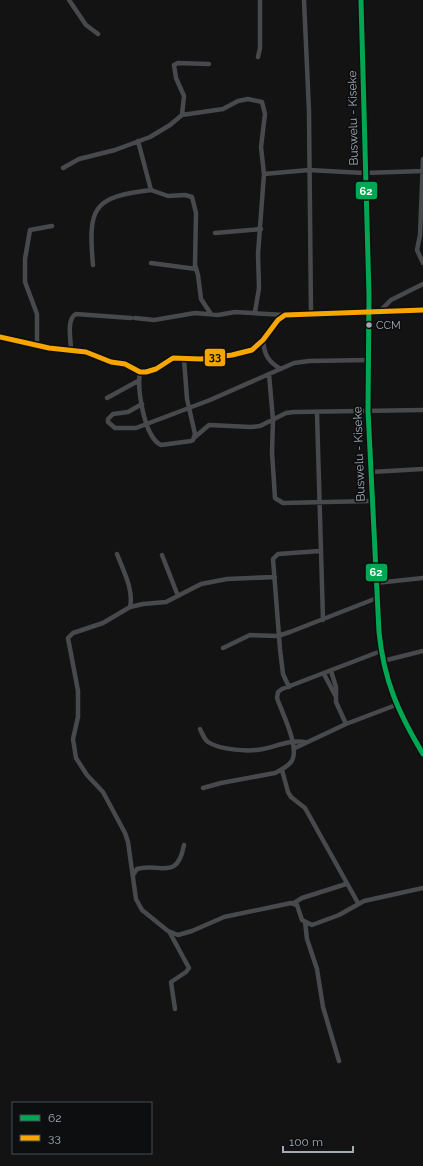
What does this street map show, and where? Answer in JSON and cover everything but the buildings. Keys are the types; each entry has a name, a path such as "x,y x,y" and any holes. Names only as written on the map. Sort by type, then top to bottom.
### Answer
{"main road":[{"name":"Buswelu - Kiseke","path":"361,0 364,173 369,312 368,410 376,583 381,651 396,705 422,750"}],"street":[{"path":"69,0 86,25 98,34"},
{"path":"258,57 260,48 260,0"},
{"path":"304,0 309,170 311,315"},
{"path":"182,115 184,96 176,78 174,65 178,63 209,64"},
{"path":"63,168 79,159 138,141 170,125 182,115 223,109 238,101 248,99 262,102 265,114 261,147 264,174 258,254 259,288 255,312"},
{"path":"138,141 150,190"},
{"path":"423,159 420,235 417,250 423,263"},
{"path":"264,174 309,170 364,173 422,171"},
{"path":"92,265 92,224 95,212 100,204 109,199 150,190 168,196 185,195 192,197 196,213 194,257 201,299 211,314"},
{"path":"37,346 37,314 25,282 26,245 30,230 52,226"},
{"path":"215,233 261,229"},
{"path":"151,263 196,269"},
{"path":"379,312 391,300 423,284"},
{"path":"71,350 70,321 73,315 76,314 154,320 196,313 211,314 255,312 285,315 311,315 423,310"},
{"path":"0,337 37,346 86,352 110,362 125,364 140,372 146,372 156,369 173,358 201,359 240,354 252,350 263,340 278,320 285,315"},
{"path":"263,340 266,356 274,365 281,369"},
{"path":"184,358 189,408 195,437"},
{"path":"142,404 128,412 113,414 108,419 108,422 114,428 126,429 147,423 189,408 268,374 301,362 368,360"},
{"path":"140,372 138,381 147,423 154,439 161,445 191,441 209,425 251,427 273,420 286,413 368,410 423,410"},
{"path":"268,374 273,420 272,452 275,498 283,503 372,501"},
{"path":"107,398 138,381"},
{"path":"317,413 318,502 323,620"},
{"path":"371,472 423,469"},
{"path":"289,687 283,674 278,636 273,559 278,554 320,551"},
{"path":"117,554 129,589 131,598 130,607"},
{"path":"162,555 178,596"},
{"path":"175,1009 172,982 189,968 170,933 146,914 138,905 128,842 123,829 103,792 87,775 76,758 73,739 78,717 78,691 68,641 69,636 73,633 103,623 130,607 166,602 190,588 213,581 275,577"},
{"path":"376,583 423,578"},
{"path":"223,648 250,635 278,636 377,598"},
{"path":"203,788 220,783 275,773 282,770 291,762 294,748 277,698 278,692 381,651"},
{"path":"383,661 423,651"},
{"path":"331,672 336,688 335,696"},
{"path":"324,674 335,696 337,706 346,724"},
{"path":"294,748 346,724 396,705"},
{"path":"200,729 209,742 224,747 244,750 264,749 292,741 305,742"},
{"path":"282,770 288,792 291,797 305,808 346,884 358,903"},
{"path":"133,877 135,871 140,868 162,870 173,867 180,859 184,845"},
{"path":"170,933 178,935 184,934 224,917 294,903 302,898 346,884"},
{"path":"305,922 315,924 339,915 358,903 423,888"},
{"path":"294,903 297,905 301,917 305,922 307,940 317,969 323,1007 339,1061"}],"transit line":[{"name":"62","path":"361,0 369,296 368,410 379,632 384,666 399,710 423,754"},
{"name":"33","path":"0,337 49,348 86,352 111,362 125,364 140,372 146,372 156,369 173,358 201,359 232,355 252,350 263,340 278,320 285,315 423,310"}],"place":[{"name":"CCM","path":"369,325"}]}
